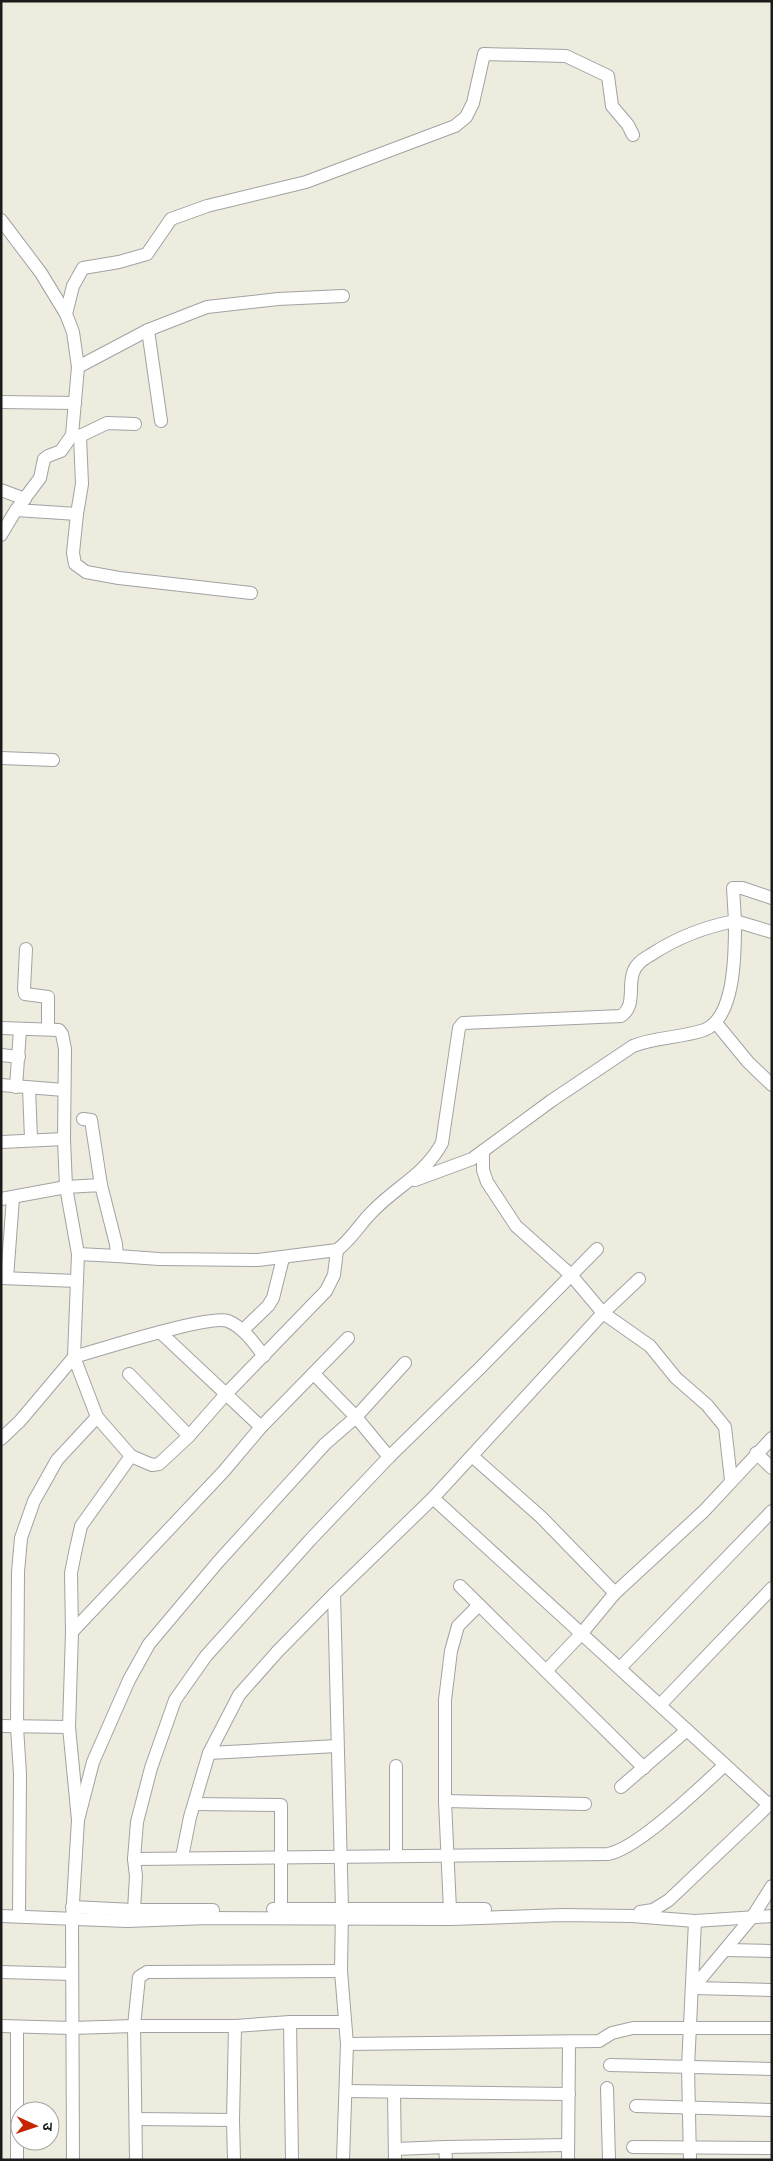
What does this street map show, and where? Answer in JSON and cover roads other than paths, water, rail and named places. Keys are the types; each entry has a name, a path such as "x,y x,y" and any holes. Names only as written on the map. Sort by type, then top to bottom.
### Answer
{"street":[{"path":"66,314 73,286 83,268 119,262 147,254 171,219 207,206 306,182 455,126 466,116 473,103 484,54 566,56 608,76 612,106 628,125 633,135"},
{"path":"1,220 42,274 66,314 73,332 77,361 76,436 82,484 73,553 75,564 86,572 119,578 251,593"},
{"path":"77,361 207,307 278,299 343,296"},
{"path":"148,330 161,421"},
{"path":"1,402 75,403"},
{"path":"1,536 16,510 40,478 44,459 61,452 76,436 107,423 135,424"},
{"path":"1,490 25,499"},
{"path":"16,510 77,514"},
{"path":"1,758 53,760"},
{"path":"405,1183 472,1159 551,1101 633,1046 643,1042 704,1030 716,1023 723,1013 728,997 733,964 734,888 742,888 772,898"},
{"path":"78,1254 169,1260 258,1260 338,1250 346,1244 368,1216 391,1193 421,1172 435,1156 442,1143 459,1028 464,1024 621,1016 630,1005 632,974 638,964 677,938 715,925 735,921 772,932"},
{"path":"26,949 25,994 48,997 48,1029"},
{"path":"716,1023 748,1062 772,1085"},
{"path":"1,1028 59,1030 62,1034 65,1049 64,1138 66,1186 78,1254 74,1357 97,1417 131,1456 152,1466 159,1464 189,1436 225,1395 326,1290 334,1275 338,1250"},
{"path":"16,1088 20,1030"},
{"path":"1,1055 19,1057"},
{"path":"1,1085 16,1088 64,1090"},
{"path":"30,1088 30,1140"},
{"path":"83,1118 91,1120 101,1185 116,1244 116,1256"},
{"path":"2,1142 64,1138"},
{"path":"483,1151 487,1182 512,1220 571,1276 603,1313 650,1346 676,1378 707,1405 720,1420 724,1427 731,1480"},
{"path":"77,1281 4,1278 7,1199 66,1186 101,1185"},
{"path":"134,1910 136,1876 134,1859 138,1822 151,1768 175,1700 206,1656 311,1538 389,1457 597,1249"},
{"path":"243,1330 268,1306 273,1298 283,1258"},
{"path":"182,1857 208,1753 239,1695 278,1651 334,1594 433,1498 603,1313 639,1279"},
{"path":"1,1439 20,1421 74,1357 160,1332 222,1319 243,1330 264,1356"},
{"path":"160,1332 261,1428"},
{"path":"72,1632 224,1471 261,1428 348,1338"},
{"path":"78,1820 93,1762 129,1680 149,1644 218,1562 326,1444 356,1417 405,1364"},
{"path":"129,1374 189,1436"},
{"path":"314,1374 356,1417 389,1457"},
{"path":"19,1916 20,1774 17,1727 18,1572 21,1538 34,1501 57,1460 97,1417"},
{"path":"546,1671 582,1633 615,1593 704,1511 772,1438"},
{"path":"756,1453 772,1468"},
{"path":"73,2160 72,1913 78,1820 69,1727 72,1632 71,1573 81,1526 131,1456"},
{"path":"472,1456 540,1517 615,1593"},
{"path":"433,1498 725,1765 770,1803 670,1900 653,1910 633,1915"},
{"path":"620,1668 772,1511"},
{"path":"460,1586 644,1768"},
{"path":"660,1705 772,1588"},
{"path":"334,1594 342,1914 341,1971 347,2044 343,2160"},
{"path":"450,1910 445,1801 445,1700 451,1651 458,1626 479,1605"},
{"path":"1,1726 69,1727"},
{"path":"621,1787 687,1730"},
{"path":"208,1753 337,1746"},
{"path":"134,1859 615,1853 642,1837 725,1765"},
{"path":"396,1766 396,1856"},
{"path":"445,1801 585,1804"},
{"path":"195,1804 281,1805 281,1909"},
{"path":"692,1988 753,1916 772,1886"},
{"path":"72,1913 127,1921 591,1907 627,1908 632,1910 633,1915"},
{"path":"1,1916 134,1910 281,1909 451,1919 562,1915 633,1915 695,1921 772,1916"},
{"path":"690,2154 688,2067 695,1921"},
{"path":"725,1950 772,1951"},
{"path":"136,2160 134,2026 139,1977 147,1972 341,1971"},
{"path":"1,1972 72,1974"},
{"path":"692,1988 772,1990"},
{"path":"1,2026 72,2028 235,2026 290,2022 345,2022"},
{"path":"290,2022 292,2160"},
{"path":"234,2160 235,2026"},
{"path":"17,2027 17,2160"},
{"path":"347,2044 598,2041 612,2033 633,2028 772,2028"},
{"path":"568,2160 569,2042"},
{"path":"610,2066 772,2069"},
{"path":"608,2088 609,2160"},
{"path":"346,2092 569,2094"},
{"path":"394,2093 396,2155 568,2145"},
{"path":"636,2106 772,2110"},
{"path":"136,2119 233,2120"},
{"path":"633,2146 690,2154 772,2148"}]}
